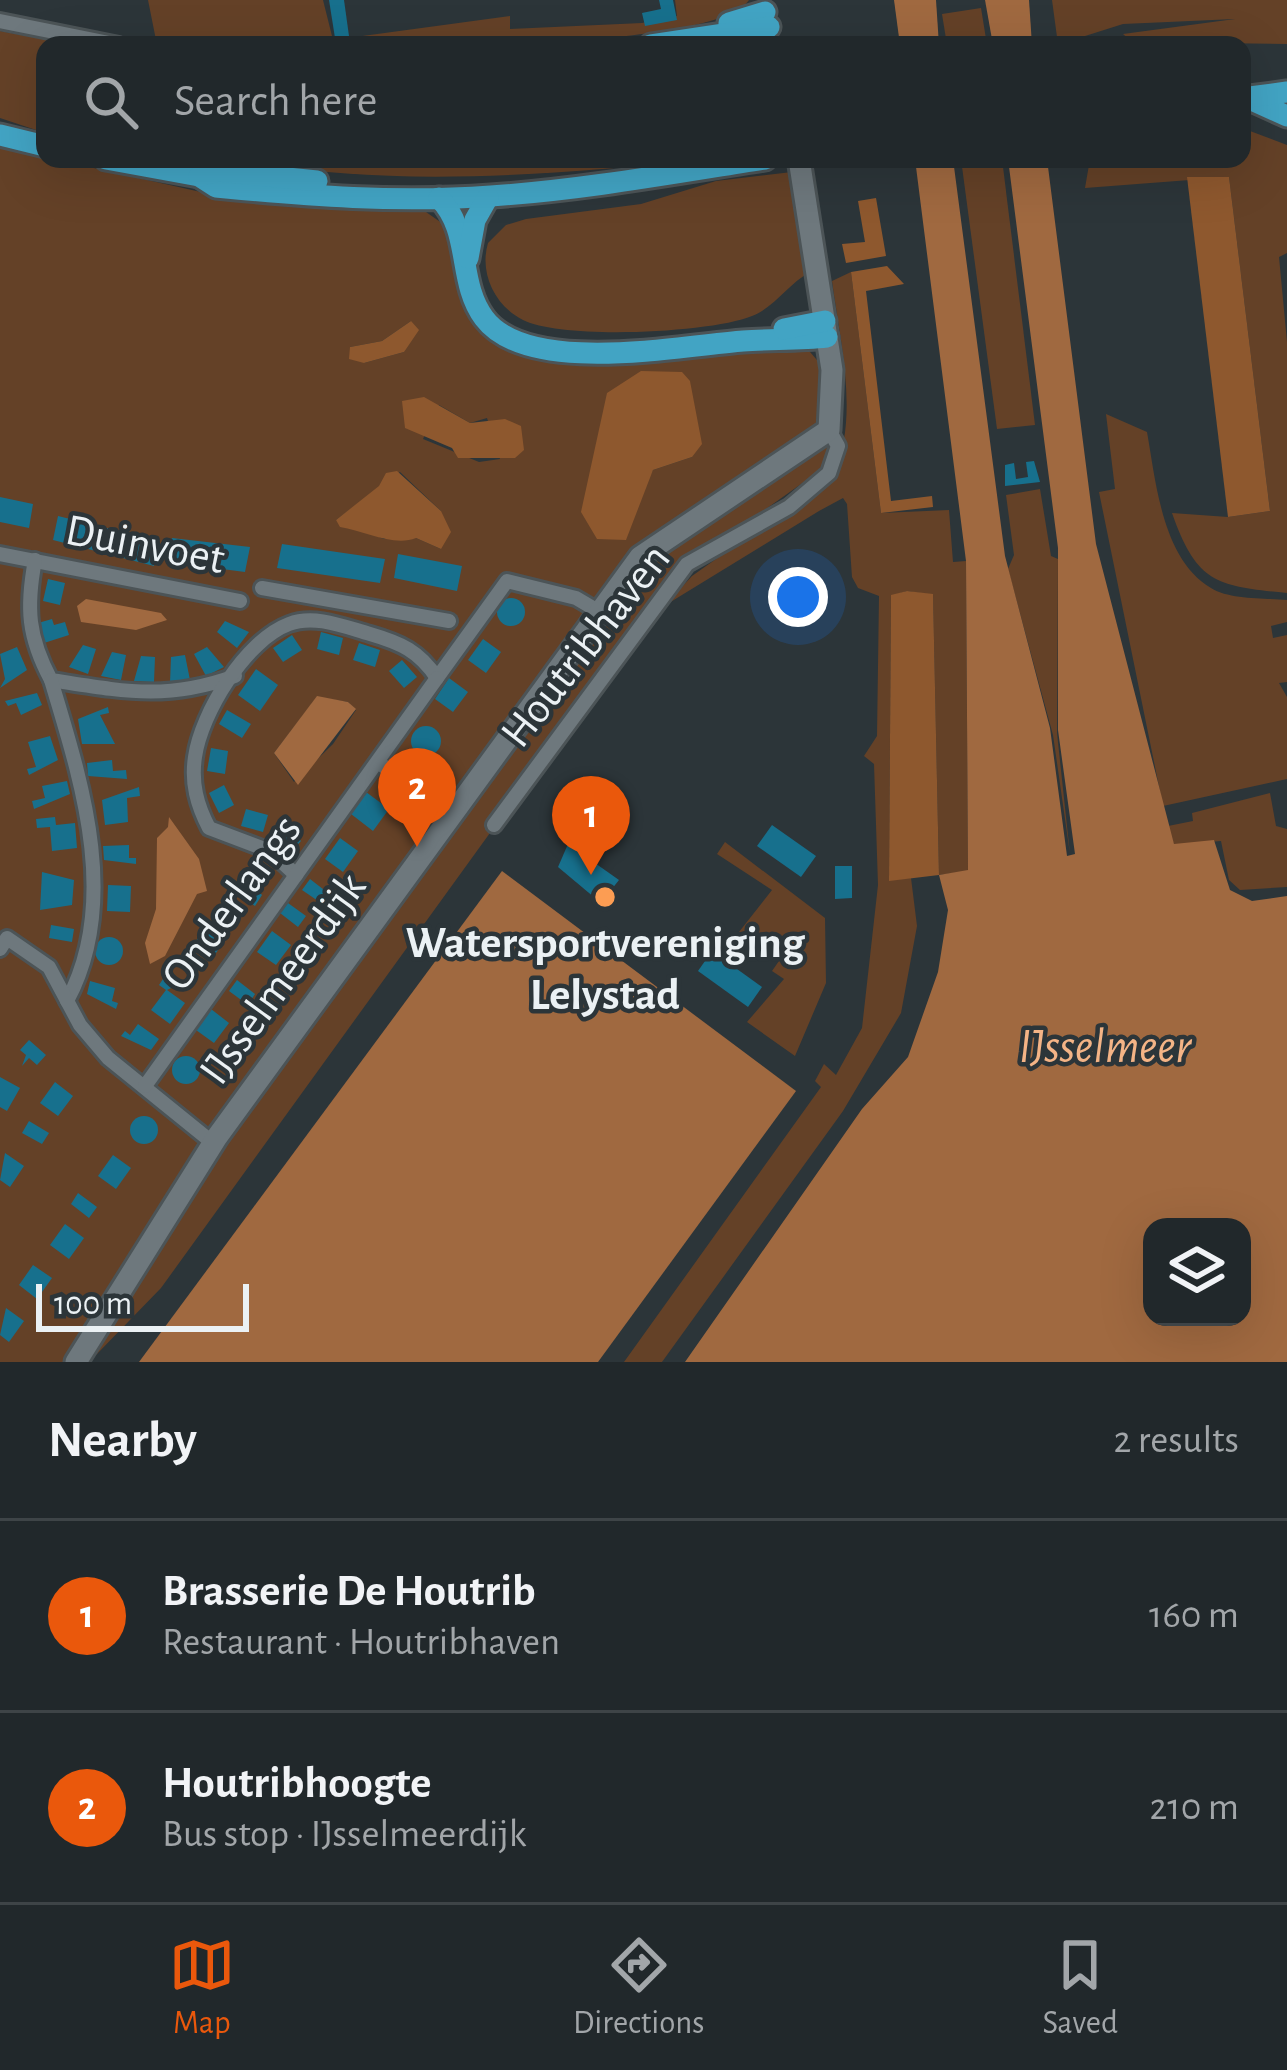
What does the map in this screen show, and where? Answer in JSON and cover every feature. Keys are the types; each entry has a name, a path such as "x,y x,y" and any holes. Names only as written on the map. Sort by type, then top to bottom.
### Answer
{"main road":[{"path":"701,36 767,21"},
{"path":"1251,97 1287,92"},
{"path":"1251,101 1287,116"},
{"path":"0,135 36,144"},
{"path":"203,168 216,187 439,198 488,196 700,168"},
{"path":"203,168 395,185 582,183"},
{"path":"466,266 476,220 488,196"},
{"path":"439,198 456,220 483,317 496,332 531,347 653,350 826,329"}],"street":[{"path":"0,21 75,36"},
{"path":"801,168 832,370 829,430"},
{"name":"IJsselmeerdijk","path":"76,1362 213,1143 640,557 829,430"},
{"name":"Houtribhaven","path":"494,824 687,564 789,507 829,473 838,446 829,430"},
{"name":"Duinvoet","path":"0,554 240,601"},
{"name":"Duinvoet","path":"35,560 28,618 32,645 51,680 93,842 88,926 76,984 67,1001"},
{"path":"296,874 269,851 209,828 195,799 199,739 235,676 265,639 299,621 323,620 394,641 423,657 437,678 507,581 576,598 598,611"},
{"name":"Duinvoet","path":"262,589 449,621"},
{"path":"394,641 400,612"},
{"path":"51,680 153,695 192,692 235,676"},
{"name":"Onderlangs","path":"146,1086 437,678"},
{"path":"379,763 451,813"},
{"path":"3,944 49,968 108,1058 213,1143"}],"shaded area":[{"path":"148,0 323,0 332,36 155,36"},
{"path":"675,0 749,0 715,19 652,33 362,36 510,16 510,29 642,23 677,16"},
{"path":"1052,0 1287,0 1287,44 1251,44 1251,36 1123,34 1235,19 1123,24 1085,36 1057,36"},
{"path":"981,8 986,36 946,36 942,14"},
{"path":"0,31 36,38 36,130 0,118"},
{"path":"1251,131 1287,145 1287,253 1279,257 1287,342 1287,593 1243,588 1213,577 1191,554 1172,513 1228,517 1270,511 1229,177 1085,188 1088,168 1251,168"},
{"path":"0,147 36,155 36,168 94,168 241,201 426,212 449,228 458,287 471,318 494,341 524,354 623,360 804,345 823,367 819,422 799,448 660,531 607,580 311,998 66,1362 0,1362","holes":["411,321 404,352 364,363 350,347 382,341","690,381 692,457 653,470 642,490","439,405 470,423 487,418 500,459 479,462 423,439","400,472 441,511 441,549 416,538 384,539 336,520","317,697 348,702 356,710 333,744 294,782 274,753"]},
{"path":"292,168 611,168 470,176"},
{"path":"962,168 1003,168 1035,425 997,429"},
{"path":"792,172 810,272 752,316 704,327 569,330 523,320 504,306 492,288 486,266 488,243 506,225 641,204 716,181"},
{"path":"1187,177 1229,177 1270,511 1228,517"},
{"path":"876,198 886,256 846,263 842,244 865,242 858,201"},
{"path":"887,266 904,284 866,291 891,501 932,496 933,507 881,513 851,272"},
{"path":"851,272 881,513 949,510 953,562 966,561 968,871 939,875 933,595 907,591 891,596 889,880 911,878 917,926 901,1013 843,1111 662,1362 624,1362 821,1087 815,1081 824,1064 836,1075 862,1028 878,885 874,764 864,756 877,736 879,596 858,588 852,577 847,504 843,498 819,511 664,606 692,576 833,476 847,405 832,281"},
{"path":"411,321 419,330 404,352 364,363 349,359 350,347 382,341"},
{"path":"641,371 682,372 690,381 702,444 692,457 653,470 626,540 597,539 581,512 607,393"},
{"path":"424,397 470,423 505,419 521,426 524,450 515,458 458,458 452,448 405,428 402,401"},
{"path":"1106,414 1147,432 1164,518 1195,575 1228,595 1287,600 1287,622 1271,626 1273,638 1287,635 1287,682 1279,683 1287,697 1287,779 1163,806 1099,492 1115,489"},
{"path":"827,439 827,458 818,472 680,570 161,1288 96,1355 220,1142 642,565"},
{"path":"397,471 441,511 451,532 441,549 416,538 389,540 340,527 336,520 379,486 386,473"},
{"path":"1040,489 1051,556 1058,559 1057,733 1070,854 1053,735 1008,569 1014,555 1006,495"},
{"path":"907,591 933,594 939,875 889,881 891,595"},
{"path":"1270,793 1276,826 1287,829 1287,887 1240,890 1229,880 1221,841 1174,845 1168,826 1193,821 1192,813"},
{"path":"725,842 825,918 826,983 795,1056 747,1022 784,979 772,971 779,961 739,932 772,890 717,854"}],"water":[{"path":"894,0 936,0 938,36 899,36"},
{"path":"985,0 1029,0 1031,36 991,36"},
{"name":"IJsselmeer","path":"916,168 954,168 1005,556 1050,728 1067,856 1075,854 1058,730 1058,548 1009,168 1048,168 1096,544 1174,844 1214,840 1230,890 1252,901 1287,896 1287,1362 685,1362 862,1109 908,1057 938,972 948,910 939,875 968,870 966,561"},
{"path":"86,599 161,613 167,620 136,630 81,622 77,606"},
{"path":"317,696 348,702 356,709 298,785 274,753"},
{"path":"169,817 199,859 207,891 197,894 165,956 150,964 145,943 156,909 157,838 168,827"},
{"path":"502,871 796,1091 598,1362 139,1362"}],"building":[{"path":"329,0 344,0 349,36 335,36"},
{"path":"659,0 673,0 677,20 645,26 642,13 661,9"},
{"path":"1034,461 1040,482 1005,486 1005,465 1014,463 1016,479 1028,477 1026,462"},
{"path":"0,497 33,504 29,528 0,522"},
{"path":"58,516 159,541 154,566 53,540"},
{"path":"172,538 250,547 245,572 168,562"},
{"path":"282,544 385,559 380,583 277,568"},
{"path":"398,554 462,566 457,591 394,578"},
{"path":"48,579 65,583 60,605 43,601"},
{"path":"511,598 521,602 525,612 521,622 511,626 501,622 497,612 501,602"},
{"path":"52,619 54,625 65,622 69,635 44,643 38,623"},
{"path":"225,621 249,632 237,648 217,632"},
{"path":"321,632 343,638 339,655 317,649"},
{"path":"292,635 302,650 283,662 273,648"},
{"path":"483,639 501,652 486,673 468,660"},
{"path":"359,643 380,650 375,667 353,660"},
{"path":"83,645 96,649 88,674 69,667"},
{"path":"17,647 27,670 0,688 5,679 0,654"},
{"path":"207,647 224,667 206,676 194,654"},
{"path":"112,652 126,655 121,680 101,676"},
{"path":"185,655 190,680 170,683 171,657"},
{"path":"141,656 155,657 154,682 134,681"},
{"path":"402,660 417,677 404,688 389,671"},
{"path":"256,669 278,685 260,711 238,695"},
{"path":"449,678 468,692 453,712 435,699"},
{"path":"37,693 42,705 21,715 16,703 8,706 5,701"},
{"path":"108,707 109,713 100,715 115,744 82,744 78,719"},
{"path":"227,710 251,724 242,738 219,724"},
{"path":"426,726 437,730 441,741 437,752 426,756 415,752 411,741 415,730"},
{"path":"50,736 58,760 29,775 27,769 36,767 28,742"},
{"path":"211,748 228,751 225,774 207,771"},
{"path":"112,760 113,771 126,770 127,779 88,776 87,763"},
{"path":"67,781 70,794 34,809 32,801 45,798 42,786"},
{"path":"224,785 234,805 219,813 209,793"},
{"path":"139,787 140,796 127,798 128,822 105,825 102,800"},
{"path":"366,792 389,809 373,831 351,814"},
{"path":"246,809 268,815 263,832 241,826"},
{"path":"55,817 56,825 75,823 77,848 52,851 50,827 37,828 36,819"},
{"path":"284,825 301,841 289,854 272,838"},
{"path":"772,825 816,856 801,877 757,846"},
{"path":"340,838 358,851 343,872 325,859"},
{"path":"568,844 619,880 604,899 595,898 558,867"},
{"path":"129,845 129,858 136,858 136,864 104,860 103,846"},
{"path":"835,866 852,866 852,898 835,899"},
{"path":"42,872 74,880 72,905 40,910"},
{"path":"240,872 262,895 255,906 234,891"},
{"path":"310,879 328,893 321,903 302,890"},
{"path":"108,885 131,886 130,912 107,911"},
{"path":"288,903 306,916 298,927 280,913"},
{"path":"51,925 74,929 72,942 49,938"},
{"path":"208,925 226,938 212,959 193,945"},
{"path":"272,931 291,945 276,965 257,952"},
{"path":"109,937 119,941 123,951 119,961 109,965 99,961 95,951 99,941"},
{"path":"712,951 762,987 748,1007 698,971"},
{"path":"163,979 173,987 167,990 185,1003 170,1024 151,1010 166,990 159,985"},
{"path":"237,980 255,994 248,1005 229,991"},
{"path":"90,981 115,988 112,1001 118,1003 116,1009 87,994"},
{"path":"211,1009 229,1023 214,1043 196,1030"},
{"path":"138,1024 159,1039 151,1050 121,1036 125,1031 130,1035"},
{"path":"29,1040 46,1055 37,1065 29,1058 22,1066 26,1055 20,1050"},
{"path":"186,1056 196,1060 200,1070 196,1080 186,1084 176,1080 172,1070 176,1060"},
{"path":"0,1077 20,1088 7,1111 0,1107"},
{"path":"55,1082 73,1096 58,1116 40,1103"},
{"path":"144,1116 154,1120 158,1130 154,1140 144,1144 134,1140 130,1130 134,1120"},
{"path":"29,1121 49,1133 42,1144 22,1133"},
{"path":"5,1153 24,1166 10,1187 0,1180"},
{"path":"113,1155 131,1168 116,1189 98,1176"},
{"path":"78,1193 97,1207 89,1218 71,1204"},
{"path":"65,1224 84,1238 69,1259 50,1245"},
{"path":"33,1265 52,1278 37,1299 19,1285"},
{"path":"6,1308 24,1321 9,1342 0,1335"}],"place":[{"name":"Houtribhoogte","path":"417,847"},
{"name":"Brasserie De Houtrib","path":"591,875"},
{"name":"Watersportvereniging Lelystad","path":"605,897"}]}
